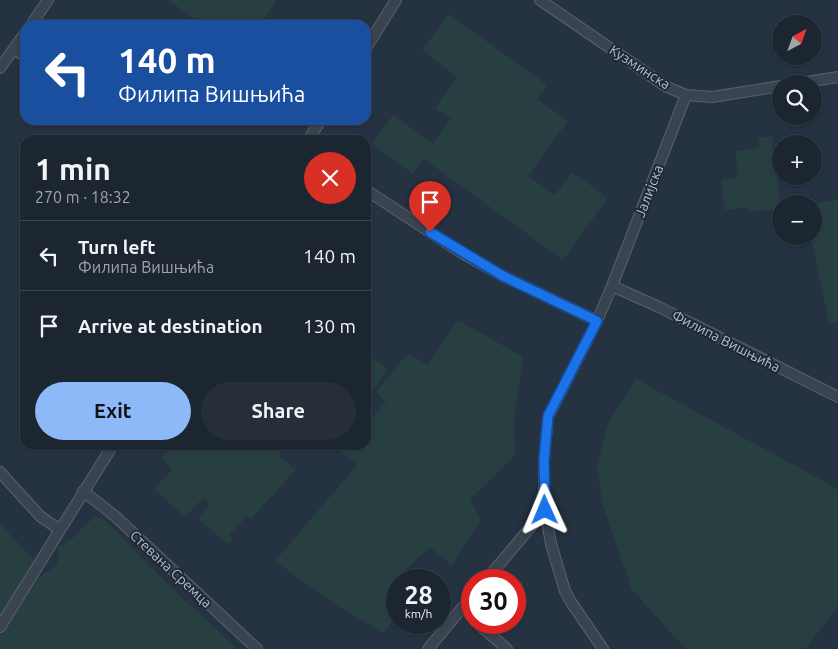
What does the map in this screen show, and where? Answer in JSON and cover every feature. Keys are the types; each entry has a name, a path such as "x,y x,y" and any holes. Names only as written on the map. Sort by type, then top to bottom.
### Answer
{"street":[{"path":"34,20 48,0"},
{"path":"371,40 396,0"},
{"name":"Кузминска","path":"540,0 667,87 686,95 712,96 772,87"},
{"path":"0,68 20,40"},
{"path":"14,48 20,53"},
{"path":"822,80 838,77"},
{"name":"Јалијска","path":"603,649 565,590 551,544 545,510 544,460 548,416 597,321 686,95"},
{"path":"371,193 462,253 503,276 597,321"},
{"name":"Филипа Вишњића","path":"612,286 659,307 838,397"},
{"path":"0,626 110,450"},
{"path":"0,472 40,516 60,530"},
{"name":"Стевана Сремца","path":"83,491 116,517 257,649"},
{"path":"495,569 545,510"},
{"path":"428,649 461,610"},
{"path":"490,634 507,649"}],"green space":[{"path":"168,0 277,0 263,20 197,20"},
{"path":"449,14 547,85 537,99 568,121 528,176 555,195 572,172 608,198 563,260 424,159 413,174 372,144 393,115 433,143 451,119 435,108 457,77 422,50"},
{"path":"772,136 772,185 778,185 779,195 772,195 772,209 749,212 748,207 725,210 721,180 738,177 735,151 759,148 758,138"},
{"path":"838,199 838,322 829,324 813,245 822,245 822,202"},
{"path":"458,320 523,357 514,419 515,455 470,499 481,520 452,565 430,547 407,569 386,569 386,629 383,633 330,601 275,561 358,464 341,452 343,450 371,450 371,418 386,402 376,392 408,353 428,365"},
{"path":"371,357 388,369 371,393"},
{"path":"636,379 838,489 838,607 805,649 686,649 632,590 602,503 597,466 608,424"},
{"path":"168,450 284,450 279,455 296,470 251,519 247,516 229,535 233,539 228,545 198,518 210,504 203,498 185,517 154,489 172,469 161,458"},
{"path":"96,516 105,520 179,595 238,649 0,649 0,524 36,562 15,595 56,565 59,558 58,547 72,539"}],"route":[{"path":"430,232 503,276 597,321 548,416 544,460 545,510"}]}
